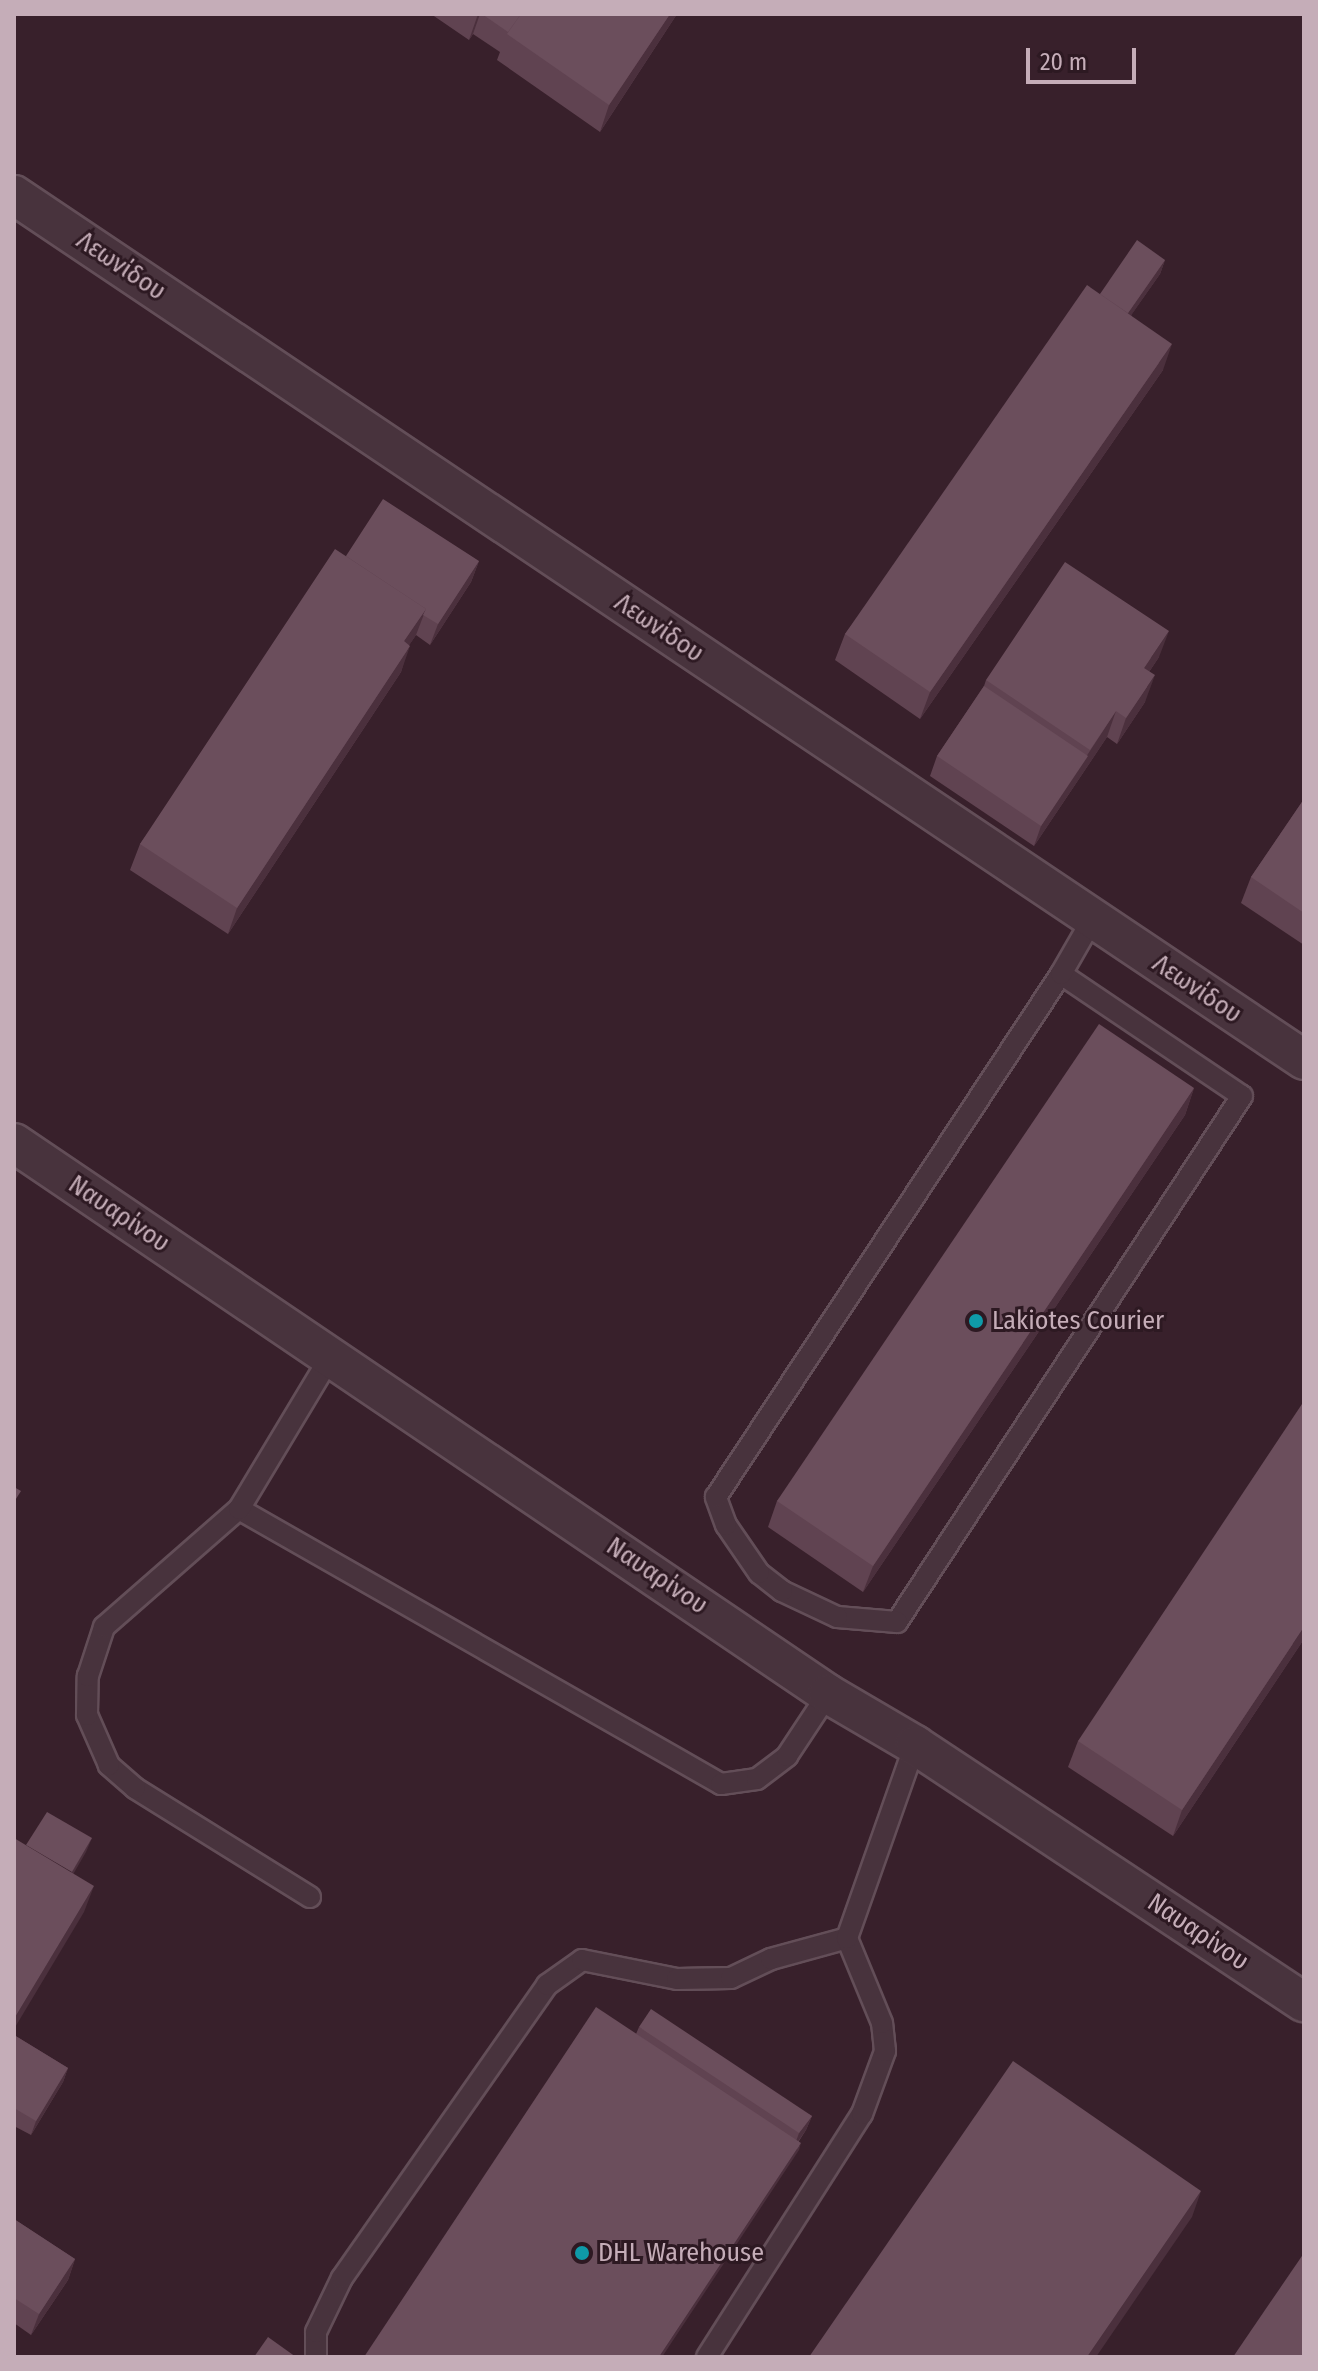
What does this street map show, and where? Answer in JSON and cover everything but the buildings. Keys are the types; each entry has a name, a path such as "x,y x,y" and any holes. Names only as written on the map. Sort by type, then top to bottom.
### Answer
{"street":[{"name":"Λεωνίδου","path":"14,195 1304,1060"},
{"name":"Ναυαρίνου","path":"14,1143 828,1694 915,1745 1304,2002"}],"lane":[{"path":"1061,974 1242,1096 897,1622 837,1617 808,1607 759,1573 726,1525 716,1497 1061,974 1092,920"},
{"path":"310,1897 135,1788 109,1765 87,1715 88,1676 104,1627 239,1509 331,1356"},
{"path":"239,1509 721,1784 757,1779 787,1756 828,1694"},
{"path":"707,2357 862,2114 885,2051 882,2023 847,1938 915,1745"},
{"path":"316,2357 316,2332 342,2278 547,1985 582,1960 677,1979 731,1978 771,1959 847,1938"}],"place":[{"name":"Lakiotes Courier","path":"976,1321"},
{"name":"DHL Warehouse","path":"582,2253"}]}
